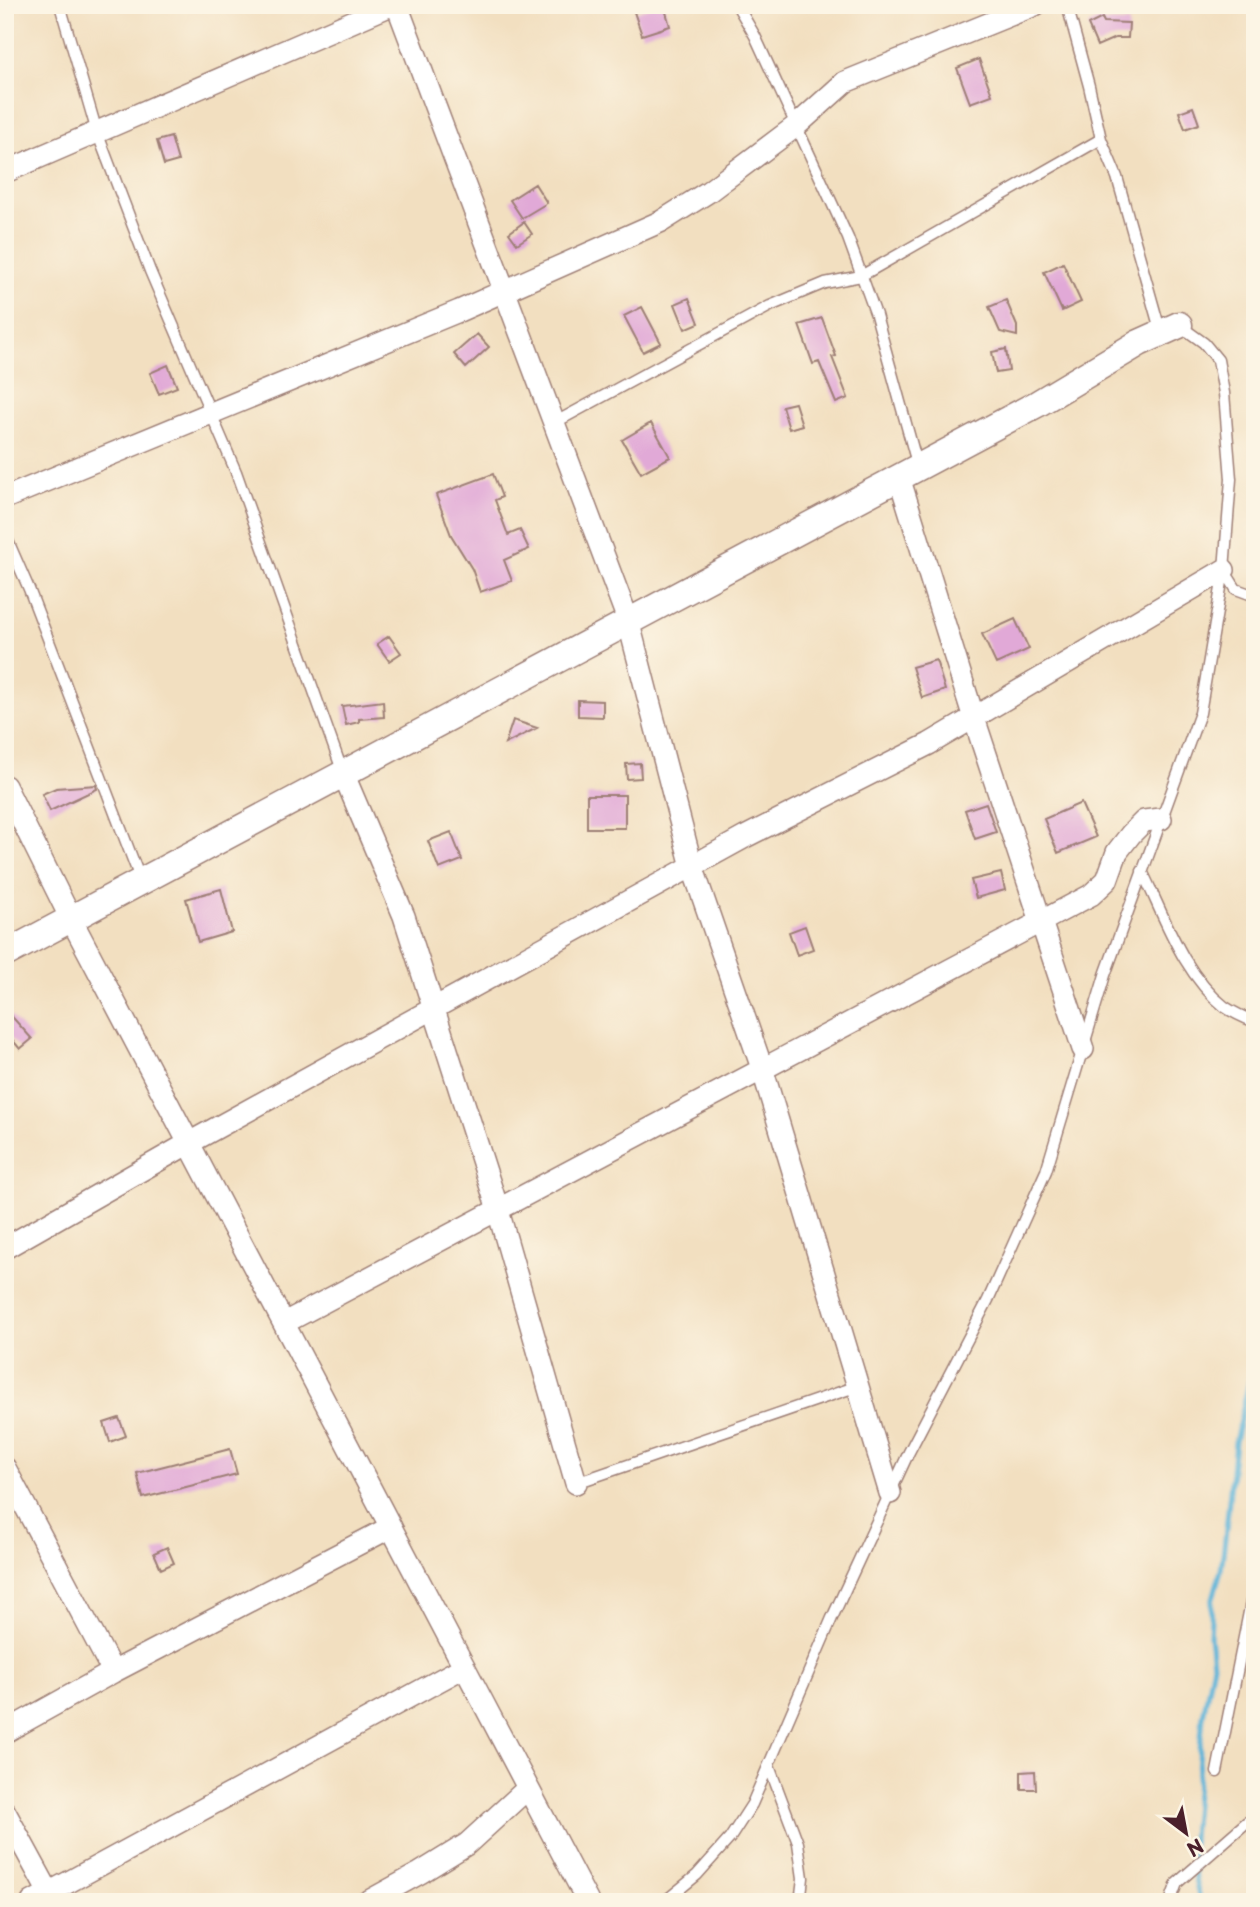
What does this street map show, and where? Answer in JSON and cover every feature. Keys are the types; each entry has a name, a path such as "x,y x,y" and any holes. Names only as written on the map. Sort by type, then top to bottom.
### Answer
{"street":[{"path":"5,172 391,5"},
{"path":"397,5 628,620 692,867 762,1070 890,1493"},
{"path":"5,498 504,291 662,221 708,192 796,126 845,82 1035,5"},
{"path":"5,954 1037,404 1139,343 1170,329"},
{"path":"908,472 974,717 1083,1049"},
{"path":"5,1248 189,1143 692,867 929,744 1224,570"},
{"path":"342,774 404,916 497,1210 576,1483"},
{"path":"5,786 71,919 588,1902"},
{"path":"284,1323 1091,895 1107,880 1117,852 1131,834 1144,821 1161,819"},
{"path":"5,1468 113,1672"},
{"path":"5,1732 113,1672 391,1527"},
{"path":"5,1812 45,1899 464,1667"},
{"path":"367,1902 467,1844 528,1788"}],"lane":[{"path":"60,5 97,132 150,271 236,472 342,774"},
{"path":"737,5 755,36 848,238 876,315 908,472"},
{"path":"664,1902 696,1875 730,1838 752,1804 832,1618 890,1493 988,1300 1046,1171 1105,975 1200,713 1224,570 1231,479 1224,393 1217,360 1204,343 1170,329 1101,139 1090,86 1066,5"},
{"path":"554,423 770,306 825,283 861,276 1101,139"},
{"path":"5,534 29,589 141,881"},
{"path":"1224,570 1236,589 1255,596"},
{"path":"1142,872 1189,968 1228,1009 1255,1022"},
{"path":"576,1483 858,1386"},
{"path":"1217,1772 1255,1582"},
{"path":"769,1766 798,1843 803,1878 800,1902"},
{"path":"1170,1902 1177,1883 1247,1822 1255,1822"}],"building":[{"path":"664,5 670,26 642,35 634,12"},
{"path":"1102,18 1104,22 1129,23 1128,38 1115,38 1097,46 1088,25"},
{"path":"979,59 992,95 970,103 957,68"},
{"path":"1193,107 1199,124 1185,129 1179,112"},
{"path":"171,137 178,161 164,165 157,141"},
{"path":"535,184 547,203 522,218 510,200"},
{"path":"524,222 532,234 517,244 509,233"},
{"path":"1063,263 1081,302 1062,311 1044,272"},
{"path":"689,298 699,323 685,329 675,304"},
{"path":"1006,300 1017,326 1017,336 1000,332 989,307"},
{"path":"642,307 661,343 643,352 624,316"},
{"path":"822,318 836,356 832,357 848,398 836,403 819,362 813,364 799,325"},
{"path":"477,334 489,347 466,368 454,354"},
{"path":"1006,349 1009,371 996,373 992,352"},
{"path":"168,365 177,387 159,394 150,373"},
{"path":"795,403 802,425 789,429 782,406"},
{"path":"651,423 670,457 641,473 622,440"},
{"path":"493,474 502,497 495,500 508,535 520,530 529,549 504,560 512,581 480,592 472,569 451,535 436,495"},
{"path":"1015,619 1029,649 996,664 982,634"},
{"path":"389,636 401,653 389,661 377,644"},
{"path":"936,660 945,690 922,698 912,667"},
{"path":"578,700 603,701 603,717 578,716"},
{"path":"383,701 384,717 359,719 359,722 346,725 342,706"},
{"path":"513,720 537,728 505,744"},
{"path":"640,763 641,778 627,779 626,764"},
{"path":"96,785 97,789 50,811 42,794 56,788"},
{"path":"587,795 625,795 625,828 587,828"},
{"path":"986,803 996,832 975,839 965,810"},
{"path":"1081,803 1096,837 1058,853 1044,819"},
{"path":"451,832 462,860 439,869 428,841"},
{"path":"1001,873 1005,890 976,898 971,880"},
{"path":"221,889 232,932 198,942 186,899"},
{"path":"805,926 813,949 797,955 789,932"},
{"path":"5,1009 32,1039 20,1049 5,1031"},
{"path":"119,1418 126,1436 110,1442 104,1423"},
{"path":"230,1449 237,1474 143,1498 137,1473"},
{"path":"167,1547 174,1563 161,1569 154,1553"},
{"path":"1035,1771 1036,1789 1021,1789 1021,1772"}],"waterway":[{"path":"1201,1902 1195,1880 1192,1837 1203,1716 1213,1664 1210,1636 1212,1602 1221,1570 1235,1442 1255,1356"}]}
